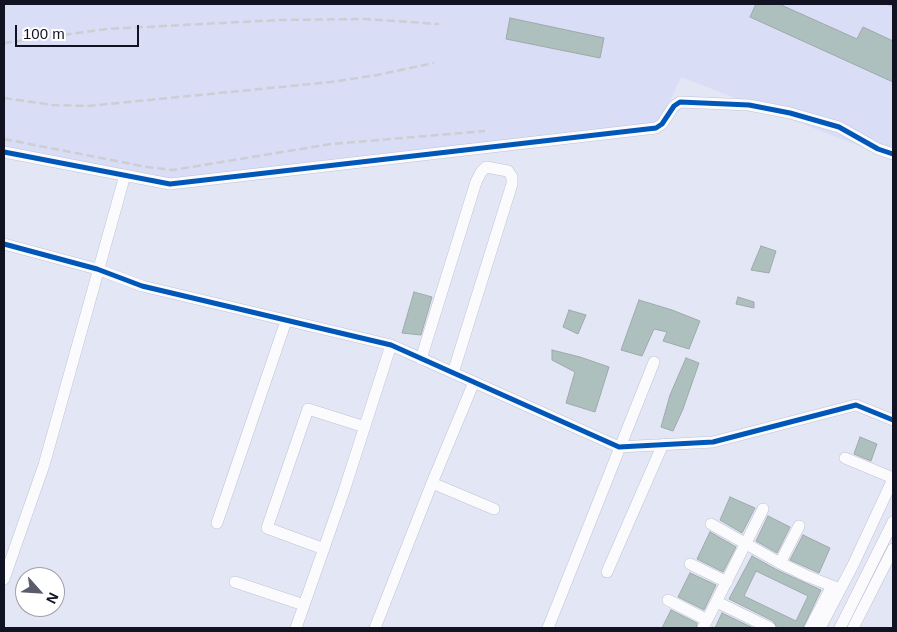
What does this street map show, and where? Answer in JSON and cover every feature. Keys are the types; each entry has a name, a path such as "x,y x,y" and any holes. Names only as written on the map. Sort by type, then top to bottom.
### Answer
{"street":[{"path":"4,152 170,184 646,130 656,128 662,124 674,106 680,102 749,105 790,113 839,127 878,149 893,154"},
{"path":"420,359 476,182 486,167 508,172 512,177 512,184 453,373"},
{"path":"4,578 44,465 97,269 125,175"},
{"path":"4,244 97,269 142,286 391,346 619,446 713,442 856,405 893,420"},
{"path":"217,523 286,321"},
{"path":"296,628 391,346"},
{"path":"548,628 654,362"},
{"path":"375,628 474,382"},
{"path":"324,549 267,528 308,409 365,427"},
{"path":"607,572 663,444"},
{"path":"820,628 836,588 893,478 845,458"},
{"path":"432,483 494,508"},
{"path":"668,600 705,624 763,509"},
{"path":"840,628 893,522"},
{"path":"710,524 780,563 836,588"},
{"path":"780,563 799,526"},
{"path":"867,628 854,625 888,571 893,549"},
{"path":"690,564 727,582"},
{"path":"234,582 304,605"},
{"path":"810,628 836,588"},
{"path":"717,602 770,628"}],"shaded area":[{"path":"4,4 893,4 893,159 681,77 659,126 170,183 4,150"}],"building":[{"path":"756,4 779,4 857,39 863,27 893,41 893,82 750,17"},
{"path":"510,18 604,38 600,58 506,39"},
{"path":"761,246 776,251 769,273 751,270"},
{"path":"414,292 432,297 421,335 402,333"},
{"path":"738,297 754,302 754,308 736,304"},
{"path":"639,300 700,321 689,349 663,341 667,332 654,329 642,356 621,350"},
{"path":"569,310 586,315 578,334 563,327"},
{"path":"552,350 609,367 595,412 566,403 575,372 552,360"},
{"path":"686,358 699,363 673,431 661,427 670,395"},
{"path":"860,437 877,444 871,461 854,454"},
{"path":"730,497 755,508 742,533 720,520"},
{"path":"768,516 790,527 777,553 756,541"},
{"path":"710,532 736,547 723,572 697,559"},
{"path":"803,535 830,548 819,573 790,560"},
{"path":"752,556 777,570 821,590 803,628 777,628 773,621 729,599","holes":["756,571 808,596 796,621 744,596"]},
{"path":"690,573 716,585 704,610 678,597"},
{"path":"671,610 697,623 696,628 662,628"},
{"path":"722,613 753,628 715,628"}],"railway":[{"path":"887,4 893,6"},
{"path":"4,43 107,29 279,20 365,19 439,24"},
{"path":"4,98 53,105 88,106 331,82 434,63"},
{"path":"4,139 147,167 173,170 331,144 485,131"}],"cycle path":[{"path":"4,152 170,184 656,128 662,124 674,106 680,102 749,105 790,113 839,127 878,149 893,154"},
{"path":"4,244 97,269 142,286 391,345 619,447 713,442 856,405 893,420"}]}
